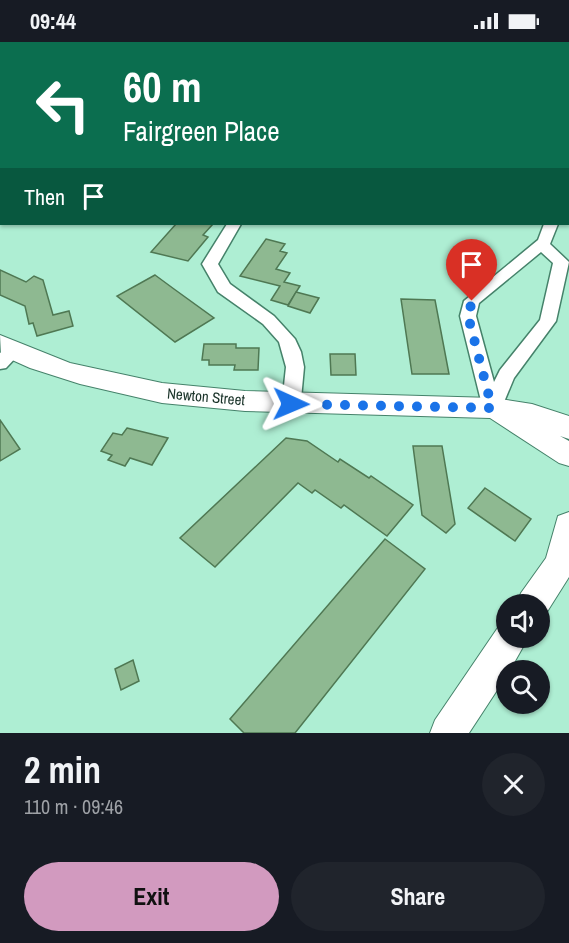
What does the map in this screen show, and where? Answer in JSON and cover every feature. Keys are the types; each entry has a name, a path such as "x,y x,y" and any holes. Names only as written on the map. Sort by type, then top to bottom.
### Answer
{"main road":[{"name":"Newton Street","path":"4,353 122,387 183,397 291,404 492,408 526,412 554,420 569,428"},
{"path":"492,408 569,455"},
{"path":"540,594 564,562 569,525"},
{"path":"448,733 504,648"}],"street":[{"path":"233,225 210,264 222,287 267,317 280,330 288,344 295,365 291,404"},
{"path":"492,408 468,316 472,301 542,244 551,225"},
{"path":"492,408 506,375 548,321 561,262 542,244"}],"building":[{"path":"175,225 212,225 203,235 208,237 188,261 151,252"},
{"path":"266,239 285,244 280,251 287,253 276,269 290,273 284,282 300,286 288,305 271,300 280,286 240,276"},
{"path":"0,270 26,282 34,276 43,280 53,315 69,311 73,326 37,336 33,323 29,324 25,306 0,295"},
{"path":"155,275 214,318 175,342 117,296"},
{"path":"296,292 319,298 310,313 288,306"},
{"path":"401,299 435,300 449,374 412,374"},
{"path":"204,344 236,344 236,348 259,348 258,370 234,370 235,365 209,365 209,360 202,360"},
{"path":"330,354 355,354 356,375 331,375"},
{"path":"0,420 20,449 0,461"},
{"path":"127,428 168,438 152,465 130,458 125,466 108,460 112,455 101,451 113,433 122,435"},
{"path":"286,438 307,441 338,462 340,459 369,478 371,476 413,505 387,536 344,505 341,508 315,490 312,493 298,483 215,567 180,538"},
{"path":"413,446 442,446 455,524 446,533 422,515"},
{"path":"485,488 531,519 515,541 468,508"},
{"path":"385,539 425,569 295,733 244,733 230,719"},
{"path":"133,660 139,681 121,690 115,669"}],"route":[{"path":"291,404 492,408 468,316 472,301"}]}
